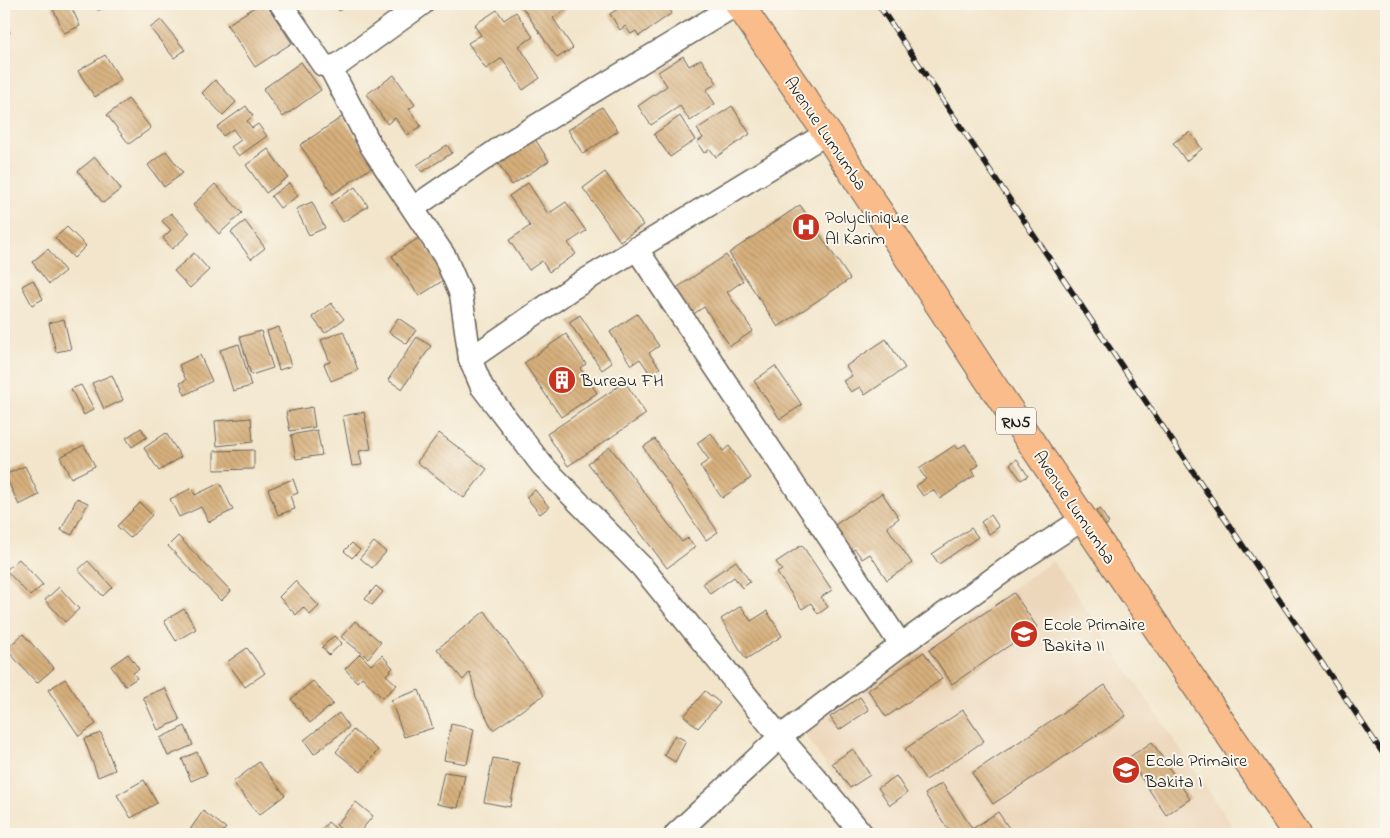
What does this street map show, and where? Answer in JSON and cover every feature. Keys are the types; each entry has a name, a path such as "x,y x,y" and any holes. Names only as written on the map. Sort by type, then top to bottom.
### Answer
{"highway":[{"name":"Avenue Lumumba","path":"738,4 827,133 986,376 1297,834"}],"street":[{"path":"281,4 323,65 330,67 338,65 422,4"},
{"path":"413,208 503,146 738,4"},
{"path":"330,67 371,146 445,257 462,294 470,358 482,387 542,465 642,567 780,738 818,780 862,834"},
{"path":"470,358 571,289 636,248 827,133"},
{"path":"636,248 901,645"},
{"path":"676,834 780,738 901,645 1011,566 1083,519"}],"shaded area":[{"name":"Ecole Primaire Bakita II","path":"1053,561 1238,834 873,834 802,730"}],"building":[{"path":"51,4 70,4 80,26 64,33"},
{"path":"95,4 113,4 98,10"},
{"path":"259,4 266,4 292,43 255,67 227,25"},
{"path":"335,4 349,4 339,11"},
{"path":"520,4 562,4 566,10 553,18 573,48 557,58"},
{"path":"625,4 665,4 672,13 639,36 636,31 631,34 625,26 620,30 610,14"},
{"path":"497,10 504,20 516,12 533,37 519,46 540,78 523,90 502,58 486,69 468,43 481,35 474,25"},
{"path":"4,19 10,33 4,36"},
{"path":"161,20 185,50 174,58 150,28"},
{"path":"105,55 121,80 95,97 78,71"},
{"path":"683,56 689,66 701,59 717,83 706,90 715,104 690,121 680,106 651,125 638,106 667,86 658,72"},
{"path":"301,62 321,90 283,117 263,89"},
{"path":"394,75 415,105 409,109 421,126 407,135 395,118 387,124 367,94"},
{"path":"215,80 236,102 223,115 202,93"},
{"path":"128,99 151,128 129,144 107,115"},
{"path":"246,106 253,116 247,121 252,128 258,124 267,136 239,156 231,147 241,140 233,129 223,136 217,127"},
{"path":"732,106 750,134 716,157 710,149 704,153 697,142 703,138 697,129"},
{"path":"602,107 618,131 583,154 568,130"},
{"path":"680,116 695,140 670,157 654,134"},
{"path":"342,117 375,165 333,194 300,145"},
{"path":"1190,132 1202,149 1186,161 1173,143"},
{"path":"533,136 549,161 512,185 496,160"},
{"path":"447,145 452,153 422,172 417,165"},
{"path":"268,149 288,177 266,193 246,165"},
{"path":"166,151 183,173 164,187 148,165"},
{"path":"95,157 121,189 103,203 78,171"},
{"path":"605,172 643,225 620,241 583,188"},
{"path":"289,183 298,196 280,208 271,196"},
{"path":"528,183 548,214 566,202 586,231 568,243 576,254 549,272 542,261 529,270 509,240 530,226 509,196"},
{"path":"215,184 242,213 219,234 193,205"},
{"path":"355,187 368,206 343,222 331,203"},
{"path":"312,202 325,228 309,235 296,209"},
{"path":"800,205 850,279 778,327 729,253"},
{"path":"171,213 190,233 172,249 163,238 171,230 162,221"},
{"path":"245,221 265,248 251,259 231,232"},
{"path":"67,227 86,246 74,258 55,238"},
{"path":"420,237 447,278 419,296 392,256"},
{"path":"48,249 65,271 49,284 32,262"},
{"path":"194,253 209,270 190,288 174,271"},
{"path":"726,255 743,281 727,292 753,331 730,346 704,307 686,319 669,293"},
{"path":"33,280 43,299 32,305 22,286"},
{"path":"331,303 344,319 325,333 312,317"},
{"path":"637,314 659,346 649,353 660,368 651,375 640,359 631,365 610,332"},
{"path":"580,315 612,363 602,370 569,322"},
{"path":"398,318 416,330 407,344 389,332"},
{"path":"64,319 71,349 56,352 49,323"},
{"path":"279,327 291,366 279,370 267,331"},
{"path":"261,331 273,368 251,375 240,337"},
{"path":"343,331 358,370 331,381 324,364 330,362 321,340"},
{"name":"Bureau FH","path":"566,334 586,364 580,368 597,393 561,417 524,363"},
{"path":"417,337 431,346 402,389 388,380"},
{"path":"886,339 905,368 865,395 860,387 851,392 843,381 852,376 846,366"},
{"path":"239,344 251,386 233,391 220,350"},
{"path":"200,355 212,381 185,395 180,383 186,380 179,365"},
{"path":"775,366 802,405 780,419 754,381"},
{"path":"112,375 123,400 104,409 92,383"},
{"path":"625,382 646,414 568,466 547,434"},
{"path":"81,385 94,409 84,415 71,389"},
{"path":"312,407 315,427 290,431 286,412"},
{"path":"364,412 371,449 359,451 362,465 352,466 343,416"},
{"path":"251,418 253,442 217,446 215,421"},
{"path":"141,428 147,437 132,447 126,438"},
{"path":"317,430 322,455 296,459 291,435"},
{"path":"166,433 181,457 159,471 144,448"},
{"path":"439,433 487,469 464,498 417,462"},
{"path":"711,433 723,451 729,446 751,478 722,498 700,466 709,460 697,443"},
{"path":"655,439 718,532 706,540 643,447"},
{"path":"965,444 979,465 972,470 975,475 940,499 933,490 923,496 916,486 926,479 919,469 955,445 958,449"},
{"path":"84,445 95,466 71,478 60,457"},
{"path":"610,447 682,542 688,538 695,547 667,568 588,463"},
{"path":"254,450 254,469 214,470 214,451"},
{"path":"1017,459 1028,476 1021,480 1010,464"},
{"path":"25,466 39,495 19,505 5,475"},
{"path":"293,479 298,493 290,496 295,509 278,515 268,489"},
{"path":"220,483 233,510 209,522 201,507 179,517 170,499 192,488 195,495"},
{"path":"535,490 549,507 540,514 526,497"},
{"path":"882,493 899,518 887,527 912,563 887,580 870,554 862,559 855,549 846,554 829,529"},
{"path":"77,498 88,503 72,535 61,530"},
{"path":"140,503 152,515 130,538 117,526"},
{"path":"1100,509 1109,523 1099,530 1089,515"},
{"path":"991,515 999,527 989,534 981,522"},
{"path":"971,528 978,537 939,564 932,554"},
{"path":"178,536 231,591 221,601 168,546"},
{"path":"374,542 386,552 372,568 360,558"},
{"path":"352,543 360,550 352,558 344,551"},
{"path":"802,545 832,590 821,597 828,607 818,614 811,603 802,609 777,573 782,570 776,562"},
{"path":"19,559 43,585 30,596 6,570"},
{"path":"88,561 112,587 103,596 78,570"},
{"path":"736,561 750,582 742,588 734,577 710,594 703,583"},
{"path":"295,581 319,606 310,615 303,607 296,615 279,597"},
{"path":"376,586 383,592 372,605 365,599"},
{"path":"59,587 79,609 65,622 45,600"},
{"path":"1014,593 1037,627 952,684 929,650"},
{"path":"741,606 751,621 767,611 782,636 746,659 721,619"},
{"path":"184,609 196,629 176,641 164,621"},
{"path":"485,611 544,695 493,730 476,697 470,672 463,680 437,649"},
{"path":"355,621 381,642 368,658 341,637"},
{"path":"23,634 54,668 37,683 6,649"},
{"path":"334,636 342,643 329,655 322,647"},
{"path":"247,648 265,673 245,687 227,662"},
{"path":"924,652 942,679 886,717 868,690"},
{"path":"128,654 139,669 133,673 137,678 125,686 111,666"},
{"path":"360,654 371,665 382,655 393,668 386,675 397,685 382,698 362,677 357,682 345,669"},
{"path":"65,679 96,724 79,736 48,690"},
{"path":"313,681 333,704 310,723 291,699"},
{"path":"1105,685 1126,716 993,804 972,773"},
{"path":"165,688 180,720 158,730 143,697"},
{"path":"419,690 433,728 404,737 391,700"},
{"path":"705,691 720,703 698,728 684,716"},
{"path":"860,697 869,710 839,730 830,717"},
{"path":"963,710 984,741 926,780 905,749"},
{"path":"339,713 349,727 314,754 304,740"},
{"path":"451,724 474,729 467,764 444,760"},
{"path":"185,726 193,745 168,756 160,738"},
{"path":"353,730 378,750 361,772 336,752"},
{"path":"101,733 115,770 98,777 84,739"},
{"path":"675,735 686,741 675,762 664,755"},
{"path":"1152,742 1190,799 1166,815 1128,758"},
{"path":"853,749 870,775 850,788 832,763"},
{"path":"197,752 207,774 191,781 182,759"},
{"path":"493,758 519,763 510,807 484,802"},
{"path":"259,762 285,795 259,815 233,782"},
{"path":"444,772 465,775 458,808 437,804"},
{"path":"896,776 907,793 890,805 878,788"},
{"path":"144,780 157,803 131,818 117,795"},
{"path":"942,783 972,828 962,834 951,834 925,794"},
{"path":"356,802 373,816 358,834 347,834 336,825"},
{"path":"203,811 226,828 221,834 187,834"},
{"path":"998,812 1013,834 971,834 969,831"},
{"path":"328,822 342,834 318,834"},
{"path":"414,828 421,834 408,834"}],"railway":[{"path":"878,4 1386,758"}],"place":[{"name":"Polyclinique Al Karim","path":"806,227"},
{"name":"Bureau FH","path":"562,380"},
{"name":"Ecole Primaire Bakita II","path":"1024,634"},
{"name":"Ecole Primaire Bakita I","path":"1126,770"}]}
